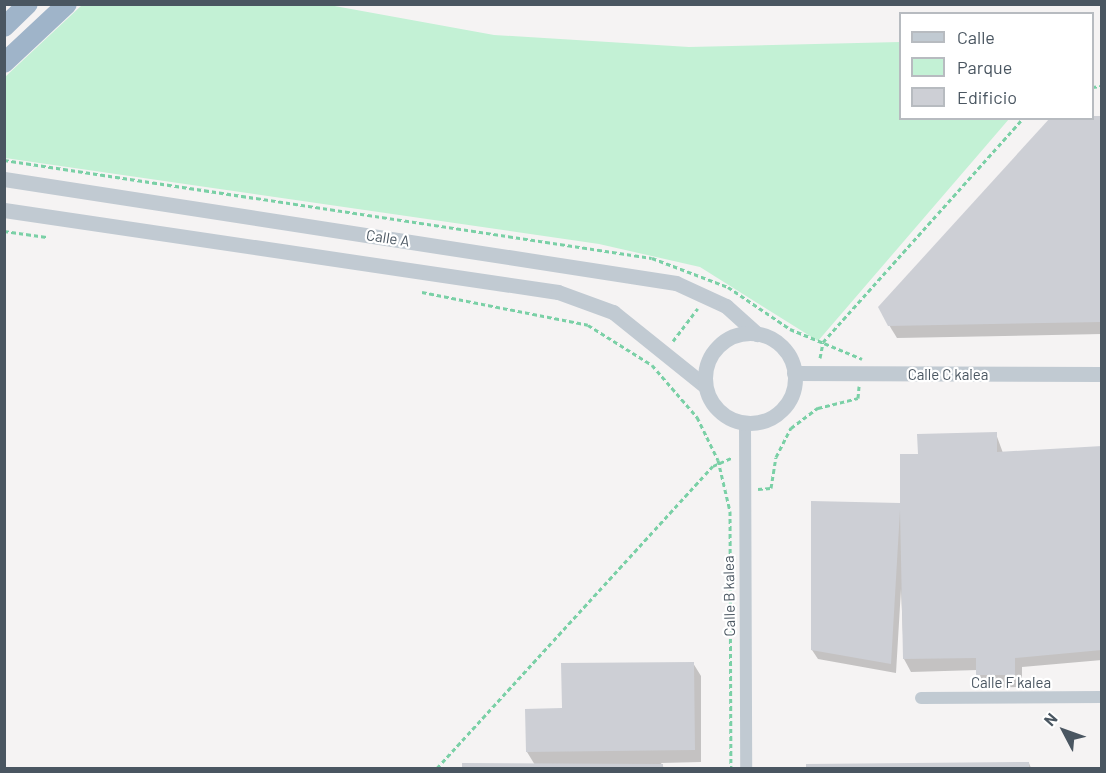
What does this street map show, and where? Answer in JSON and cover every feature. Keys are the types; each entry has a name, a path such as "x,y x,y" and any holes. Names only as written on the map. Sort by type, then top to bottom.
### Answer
{"highway":[{"path":"4,27 28,4"},
{"path":"4,63 67,4"}],"street":[{"name":"Calle A","path":"4,179 676,283 707,297 757,334"},
{"name":"Calle A","path":"4,210 558,292 613,312 665,351 705,386"},
{"path":"757,334 782,347 794,373 791,396 777,414 745,423 715,407 705,386 708,362 722,343 757,334"},
{"name":"Calle C kalea","path":"794,373 817,375 1101,374"},
{"name":"Calle B kalea","path":"745,423 743,490 746,768"},
{"name":"Calle F kalea","path":"921,698 1101,697"}],"path":[{"path":"817,375 823,342 1021,120"},
{"path":"4,231 47,237"},
{"path":"652,365 718,283"},
{"path":"422,291 568,319 609,336 652,365 683,398 718,460 727,492 731,768"},
{"path":"727,492 771,488 776,457 791,428 818,408 858,398 861,375"},
{"path":"438,768 718,460 743,456"}],"green space":[{"path":"82,5 329,5 494,35 689,47 899,42 899,120 1008,120 818,341 700,267 599,244 5,158 5,77"}],"building":[{"path":"1094,116 1102,116 1102,322 888,326 878,307 1048,120 1094,120"},
{"path":"997,432 997,452 1102,446 1102,650 1015,658 1015,675 976,675 976,658 903,659 900,510 891,664 811,650 811,501 900,503 900,454 918,454 917,434"},
{"path":"694,662 695,750 526,752 525,709 562,708 561,663"},
{"path":"1029,762 1029,768 806,768 806,764"},
{"path":"462,763 663,764 663,768 462,768"}]}
